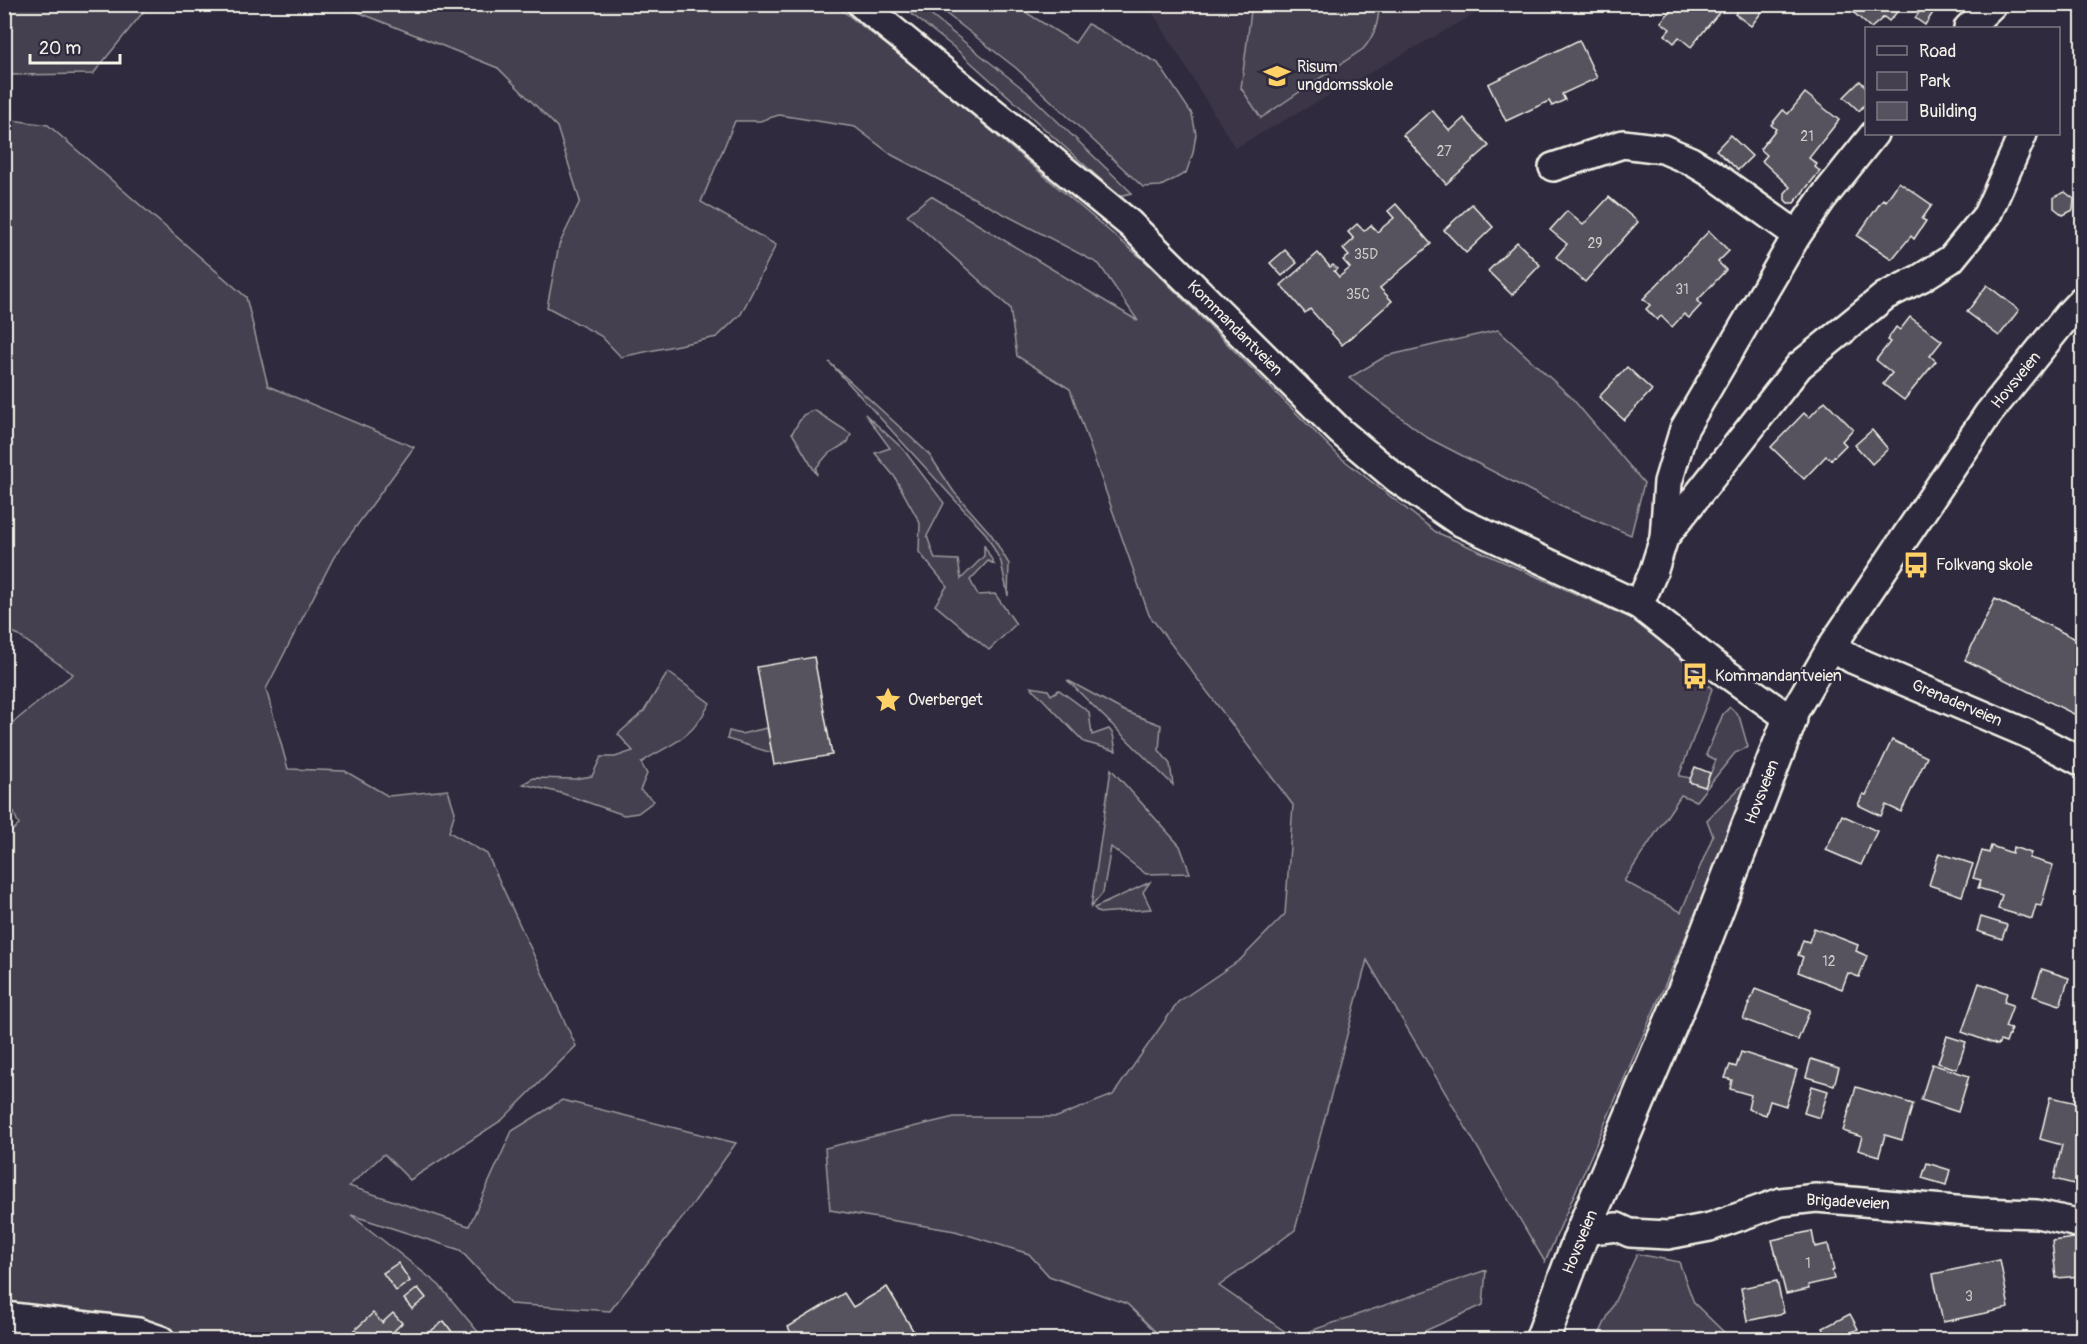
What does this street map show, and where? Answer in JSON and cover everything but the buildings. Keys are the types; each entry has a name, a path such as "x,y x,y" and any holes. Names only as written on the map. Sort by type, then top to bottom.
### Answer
{"street":[{"name":"Kommandantveien","path":"861,4 1130,224 1341,432 1397,479 1458,521 1639,605 1713,664 1790,719"},
{"path":"1969,27 1993,4"},
{"path":"1639,605 1653,573 1664,538 1668,482 1684,429 1797,235 1822,199 1873,135"},
{"path":"1664,538 1799,366 1885,296 1921,278 1951,259 1987,215 2023,135"},
{"path":"1553,166 1623,144 1663,149 1711,173 1797,235"},
{"name":"Hovsveien","path":"1540,1338 1690,978 1790,719 1832,646 1988,414 2082,300"},
{"name":"Grenaderveien","path":"1832,646 1852,659 2026,733 2082,762"},
{"name":"Brigadeveien","path":"1583,1231 1617,1227 1630,1233 1668,1235 1710,1227 1781,1202 1816,1198 1979,1212 2037,1214 2082,1224"},
{"path":"4,1316 138,1332 160,1340"}],"shaded area":[{"name":"Risum ungdomsskole","path":"1148,5 1491,5 1235,148"}],"green space":[{"path":"4,5 149,5 93,74 5,75"},
{"path":"340,5 835,5 929,78 1147,263 1340,457 1436,532 1635,620 1694,670 1712,689 1679,776 1691,778 1690,782 1705,787 1716,760 1706,755 1723,714 1730,707 1739,716 1748,747 1735,753 1696,801 1681,795 1624,881 1681,912 1713,836 1707,820 1750,778 1692,922 1545,1262 1367,960 1295,1230 1219,1286 1293,1337 1486,1270 1483,1305 1407,1339 1163,1339 1127,1304 1049,1276 1029,1254 955,1231 830,1210 825,1148 954,1117 1057,1117 1113,1095 1178,1002 1241,959 1285,914 1293,805 1149,615 1070,389 1017,356 1010,308 907,215 931,196 1138,321 1099,264 892,155 855,127 779,115 760,121 735,121 701,202 776,245 741,314 717,337 621,357 601,336 547,307 559,245 580,201 557,127 498,68"},
{"path":"900,5 918,5 1027,92 1132,193 1119,196 956,49"},
{"path":"935,5 1014,5 1075,43 1088,24 1158,63 1192,114 1196,134 1193,153 1186,173 1161,186 1143,187 1016,68"},
{"path":"1262,5 1379,5 1375,28 1363,49 1261,118 1241,88 1251,11"},
{"path":"4,119 48,125 246,297 268,386 414,447 334,557 266,689 288,769 345,771 388,796 448,790 455,812 449,832 487,854 576,1046 502,1120 410,1180 384,1154 349,1186 469,1226 512,1131 562,1100 736,1143 690,1208 610,1311 510,1304 460,1250 351,1215 439,1285 484,1339 5,1339 4,837 19,825 5,791 5,729 73,674 5,626"},
{"path":"1498,330 1571,397 1644,483 1631,535 1560,506 1428,438 1349,378 1386,356"},
{"path":"829,362 929,454 954,492 991,534 1009,564 1008,596 1001,562 986,534"},
{"path":"814,410 851,434 848,442 828,454 816,468 817,475 792,433 803,415"},
{"path":"865,414 903,449 944,503 927,536 935,559 958,560 961,579 984,556 984,545 994,564 988,561 970,580 978,595 995,594 1016,624 989,650 935,605 947,586 919,552 920,523 894,476 875,453 890,448"},
{"path":"668,672 710,703 703,716 687,734 641,763 647,774 640,790 654,801 638,813 624,815 561,793 523,784 533,778 574,779 592,776 601,757 615,757 633,751 618,734 644,711"},
{"path":"1067,680 1124,711 1161,725 1159,750 1170,764 1173,785"},
{"path":"1031,687 1048,690 1051,695 1059,690 1089,712 1092,735 1109,729 1113,734 1116,751 1084,742"},
{"path":"767,728 772,753 727,739 729,731 741,734"},
{"path":"1111,769 1180,846 1190,873 1146,874 1111,847 1103,893 1091,907"},
{"path":"1150,882 1143,892 1151,909 1099,913 1094,908"},
{"path":"1637,1254 1679,1262 1694,1303 1731,1339 1597,1339"}],"place":[{"name":"Risum ungdomsskole","path":"1277,76"},
{"name":"Folkvang skole","path":"1916,565"},
{"name":"Kommandantveien","path":"1695,676"},
{"name":"Overberget","path":"888,700"}]}
